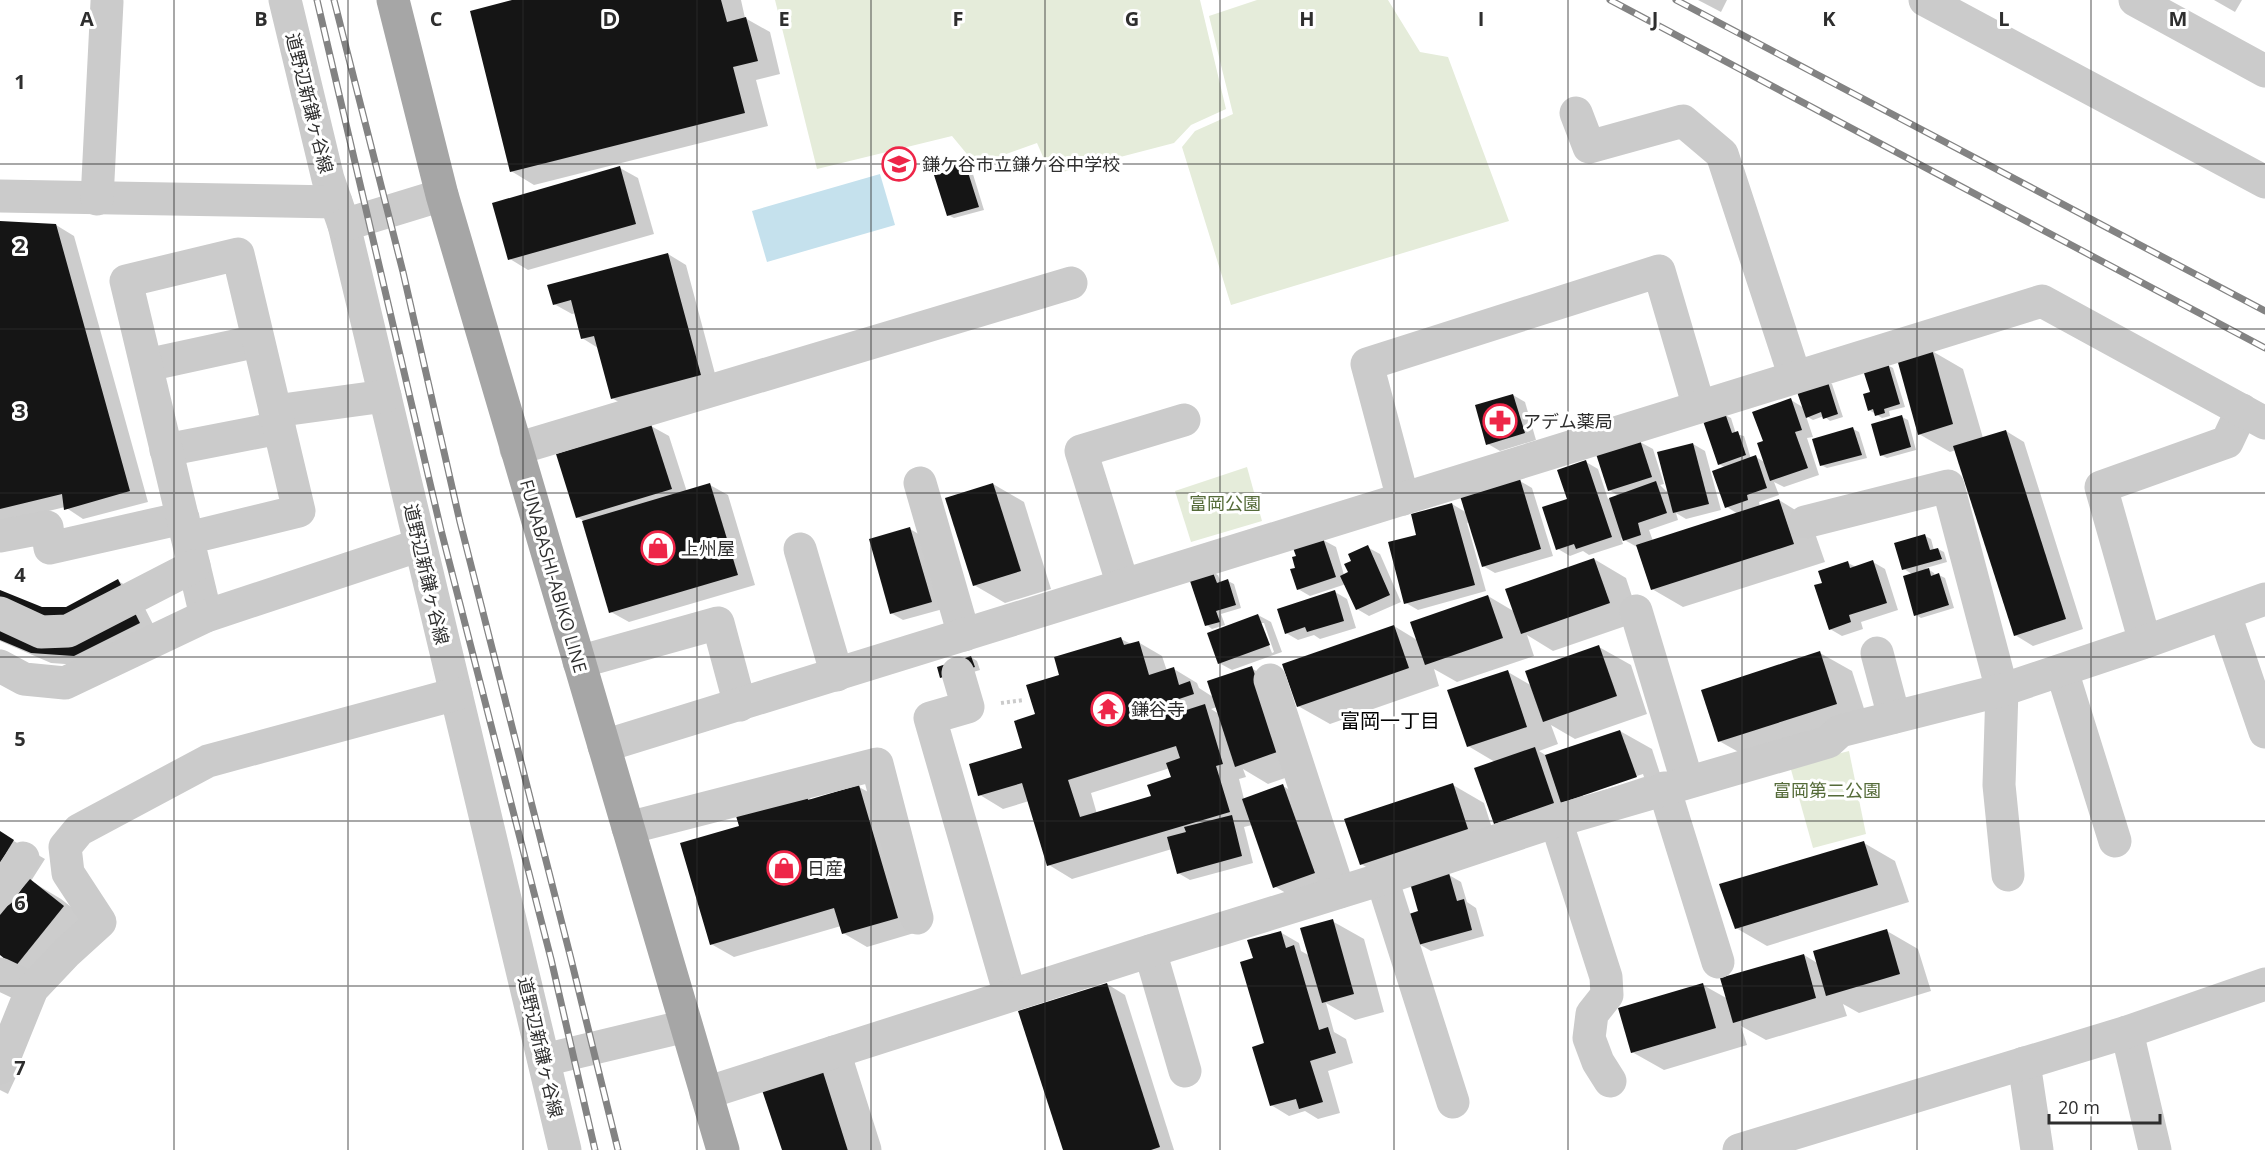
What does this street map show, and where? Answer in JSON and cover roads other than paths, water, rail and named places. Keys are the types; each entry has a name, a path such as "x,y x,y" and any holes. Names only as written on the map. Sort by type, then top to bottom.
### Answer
{"main road":[{"name":"FUNABASHI-ABIKO LINE","path":"393,0 442,195 723,1150"}],"street":[{"name":"道野辺新鎌ヶ谷線","path":"285,0 328,179 340,214 385,396 566,1150"},
{"path":"1925,0 2265,182"},
{"path":"2135,0 2265,71"},
{"path":"97,199 107,2"},
{"path":"1576,112 1589,147 1683,120 1722,154 1795,377"},
{"path":"0,196 97,199 340,214 442,195"},
{"path":"0,536 47,527 50,548 188,540 299,511 238,254 126,281 147,365 166,450 188,540 206,616"},
{"path":"1403,499 1367,364 1659,271 1699,407"},
{"path":"516,449 1071,283"},
{"path":"604,746 837,675 956,652 1124,585 2042,301 2253,416 2227,442 2101,487 2145,642"},
{"path":"147,365 258,340"},
{"path":"166,450 277,420 385,396"},
{"path":"1124,585 1081,451 1184,420"},
{"path":"920,483 968,707 930,718 1010,995"},
{"path":"1805,522 1948,486 2002,690 1999,785 2008,875"},
{"path":"0,613 41,632 68,631 129,599 188,540"},
{"path":"0,666 24,679 65,683 206,616 420,545"},
{"path":"800,549 837,675"},
{"path":"706,1093 1382,879 1556,820 1675,784 1828,742 1840,731 2002,690 2062,671 2265,599"},
{"path":"1636,611 1718,962"},
{"path":"2225,615 2265,732"},
{"path":"579,662 718,623 740,705"},
{"path":"1877,653 1894,717"},
{"path":"2062,671 2115,841"},
{"path":"1270,680 1339,892"},
{"path":"0,1068 32,989 100,922 68,873 66,847 79,830 208,761 456,694"},
{"path":"628,828 877,764 917,918"},
{"path":"1556,820 1606,977 1606,995 1592,1014 1589,1038 1598,1062 1610,1081"},
{"path":"0,891 23,858"},
{"path":"1382,879 1453,1102"},
{"path":"1150,951 1185,1071"},
{"path":"0,974 32,989"},
{"path":"1739,1150 1820,1138 2024,1063 2127,1032 2265,984"},
{"path":"544,1060 686,1026"},
{"path":"2127,1032 2155,1150"},
{"path":"834,1052 865,1150"},
{"path":"2024,1063 2037,1150"}],"water":[{"path":"880,174 895,225 767,262 752,211"}],"railway":[{"path":"317,0 441,530 551,959 595,1150"},
{"path":"334,0 403,272 460,522 618,1150"},
{"path":"1610,0 2265,348"},
{"path":"1676,0 2265,311"}],"place":[{"name":"鎌ケ谷市立鎌ケ谷中学校","path":"899,164"},
{"name":"アデム薬局","path":"1500,421"},
{"name":"上州屋","path":"658,548"},
{"name":"鎌谷寺","path":"1108,709"},
{"name":"日産","path":"784,868"}],"district":[{"name":"富岡一丁目","path":"1390,720"}],"park label":[{"name":"富岡公園","path":"1225,503"},
{"name":"富岡第二公園","path":"1827,790"}]}
